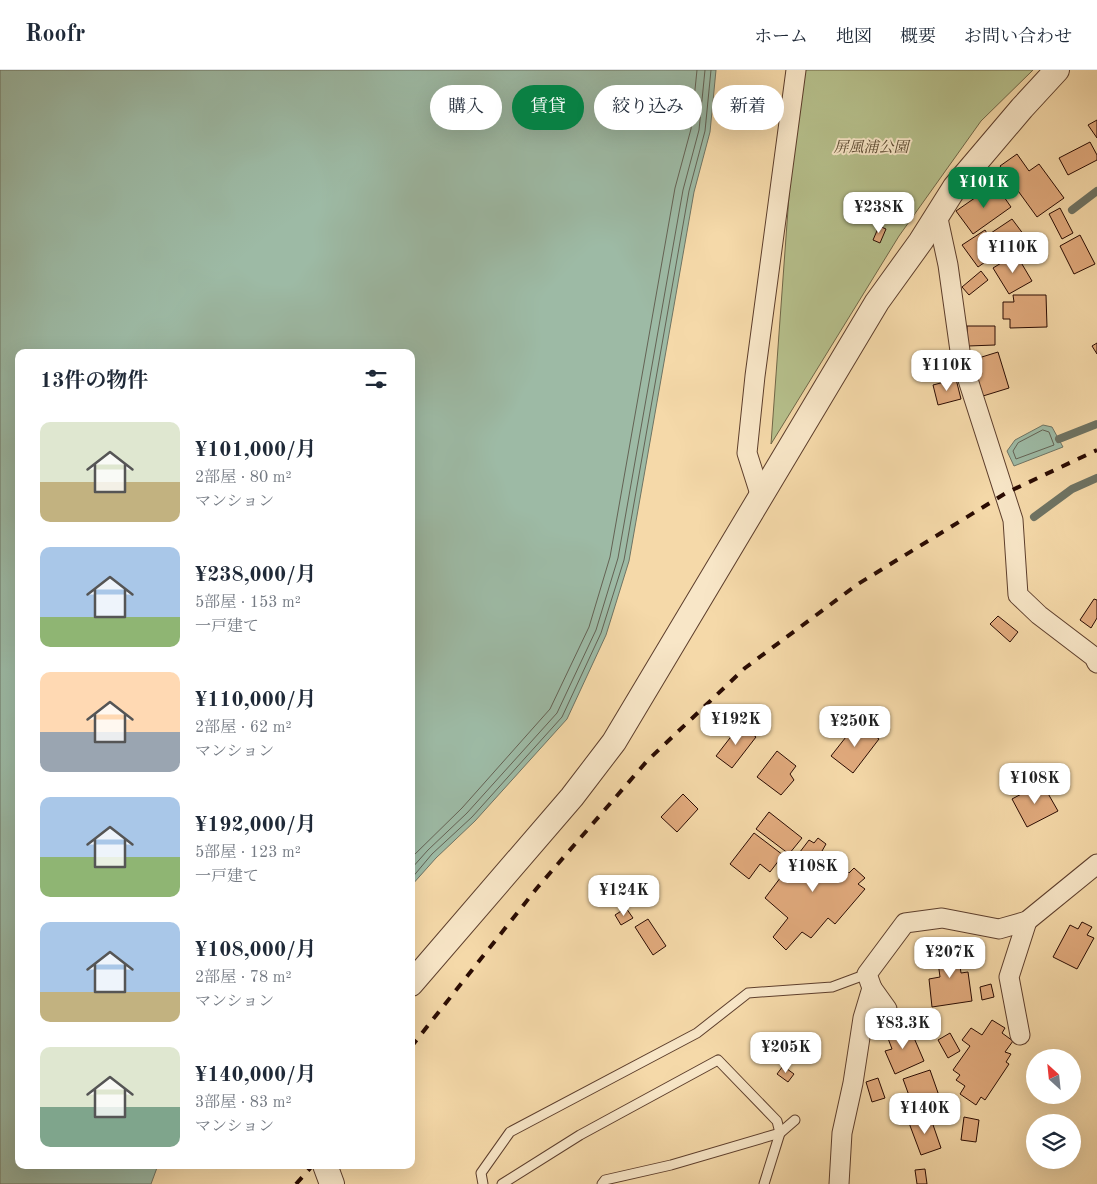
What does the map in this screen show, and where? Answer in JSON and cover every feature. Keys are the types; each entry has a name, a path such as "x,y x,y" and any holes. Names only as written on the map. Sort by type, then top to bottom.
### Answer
{"street":[{"path":"761,497 747,453 755,376 796,70"},
{"path":"415,979 572,797 614,742 877,302 961,180 1022,108 1058,70"},
{"path":"937,214 948,265 961,358 1013,520 1018,595 1038,615 1094,657 1097,663"},
{"path":"839,1184 842,1133 853,1083 870,981 905,923 942,918 999,929 1027,921 1097,864"},
{"path":"1020,1035 1009,977 1027,921"},
{"path":"870,981 887,1009"},
{"path":"326,1169 332,1184"}],"lane":[{"path":"483,1184 482,1173 510,1132 697,1033 748,993 832,987 870,981"},
{"path":"502,1184 580,1135 718,1060 777,1121 780,1133 764,1184"},
{"path":"594,1184 671,1165 780,1133 795,1120"}],"green space":[{"name":"屏風浦公園","path":"804,70 1033,70 981,121 899,236 771,444 790,182"}],"water":[{"path":"0,70 716,70 715,85 712,85 710,132 694,192 629,561 606,635 567,719 475,821 436,858 415,882 415,349 15,349 15,1169 157,1169 151,1184 0,1184"},
{"path":"1043,425 1052,427 1063,447 1014,466 1007,451 1015,440"}],"building":[{"path":"1097,120 1097,138 1088,125"},
{"path":"1090,142 1097,155 1097,160 1068,175 1059,158"},
{"path":"1017,154 1029,171 1039,164 1064,198 1037,217 1000,166"},
{"path":"995,184 1011,207 973,234 956,211"},
{"path":"1060,208 1073,233 1062,239 1049,214"},
{"path":"1012,219 1024,235 978,267 962,245 985,230 988,235"},
{"path":"879,226 886,229 880,243 873,240"},
{"path":"1080,235 1095,264 1074,274 1060,246"},
{"path":"1016,254 1032,281 1009,294 993,268"},
{"path":"981,271 988,280 969,295 962,287"},
{"path":"1013,295 1046,295 1047,327 1010,328 1010,319 1003,319 1003,302 1014,302"},
{"path":"967,326 995,326 995,345 968,346"},
{"path":"1097,343 1097,354 1092,346"},
{"path":"998,352 1009,388 983,396 972,360"},
{"path":"956,379 961,399 938,405 933,385"},
{"path":"1094,599 1097,600 1097,618 1091,628 1080,620"},
{"path":"998,616 1018,632 1010,642 990,624"},
{"path":"857,723 879,739 853,773 831,756"},
{"path":"740,725 756,737 732,768 716,756"},
{"path":"777,751 796,766 790,774 794,780 781,795 757,777"},
{"path":"1042,783 1058,811 1027,827 1012,799"},
{"path":"683,794 698,809 677,832 661,817"},
{"path":"769,812 802,838 789,854 756,829"},
{"path":"754,833 783,855 770,872 760,864 749,879 730,864"},
{"path":"818,838 826,844 822,851 849,873 854,868 865,878 858,884 865,889 835,924 828,918 811,938 802,932 786,950 773,937 788,918 765,898 809,840 814,843"},
{"path":"626,908 633,918 621,925 615,915"},
{"path":"648,919 666,946 653,955 635,927"},
{"path":"1082,922 1092,927 1087,935 1094,938 1077,969 1053,957 1070,925 1078,929"},
{"path":"957,944 961,973 968,972 972,1001 932,1007 929,979 940,977 936,947"},
{"path":"991,984 994,997 982,1000 980,987"},
{"path":"992,1020 1005,1028 1002,1033 1013,1041 1005,1052 1011,1054 1006,1062 1009,1064 985,1100 981,1097 976,1105 960,1094 965,1086 956,1080 960,1075 953,1070 970,1046 962,1040 971,1028 982,1035"},
{"path":"908,1024 924,1061 895,1074 885,1051 892,1049 886,1033"},
{"path":"950,1033 960,1051 948,1058 938,1040"},
{"path":"783,1066 794,1074 788,1082 777,1074"},
{"path":"930,1070 943,1107 930,1111 929,1107 915,1112 903,1079"},
{"path":"878,1078 885,1098 872,1102 866,1082"},
{"path":"930,1116 941,1148 921,1155 909,1123"},
{"path":"964,1117 979,1120 976,1142 961,1140"},
{"path":"925,1169 927,1184 917,1184 915,1170"}],"waterway":[{"path":"1072,210 1097,191"},
{"path":"1059,439 1097,424"},
{"path":"1034,517 1072,489 1097,478"}],"railway":[{"path":"415,1042 537,888 647,761 745,668 858,584 1006,493 1097,450"},
{"path":"296,1184 309,1169"}]}
